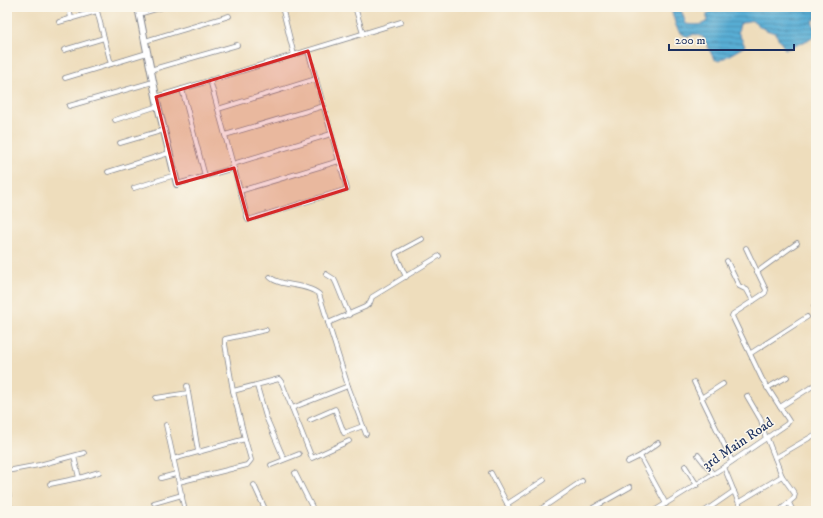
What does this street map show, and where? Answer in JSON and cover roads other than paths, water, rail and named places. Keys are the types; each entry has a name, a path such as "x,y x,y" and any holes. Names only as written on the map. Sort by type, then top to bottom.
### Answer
{"street":[{"path":"69,7 71,19"},
{"path":"138,7 150,70 177,184 332,134"},
{"path":"139,14 163,7"},
{"path":"282,7 294,55"},
{"path":"355,7 363,34"},
{"path":"699,7 710,7"},
{"path":"59,22 96,9 110,64"},
{"path":"145,41 229,16"},
{"path":"156,97 401,22"},
{"path":"64,50 104,38"},
{"path":"150,70 237,45"},
{"path":"210,80 248,220 347,189 308,50"},
{"path":"65,78 147,53"},
{"path":"218,109 316,78"},
{"path":"69,106 153,82"},
{"path":"182,89 205,176"},
{"path":"115,120 158,106"},
{"path":"225,136 324,106"},
{"path":"120,143 164,130"},
{"path":"108,172 170,153"},
{"path":"240,191 339,161"},
{"path":"134,188 175,175"},
{"path":"406,277 396,253 422,239"},
{"path":"757,272 796,243"},
{"path":"727,261 739,286 747,290 753,301 766,292 746,248"},
{"path":"328,323 368,306 372,297 439,256"},
{"path":"326,274 334,279 348,315"},
{"path":"270,277 276,281 314,290 319,294 348,386 366,434"},
{"name":"3rd Main Road","path":"654,511 767,439 789,421 767,388 732,316 753,301"},
{"path":"751,354 808,317"},
{"path":"178,482 246,465 251,460 233,391 225,344 226,339 266,330"},
{"path":"767,388 787,377"},
{"path":"233,391 257,386 277,379 281,381 312,458 349,441"},
{"path":"694,382 732,461"},
{"path":"701,398 723,384"},
{"path":"780,407 816,384"},
{"path":"187,386 198,451"},
{"path":"257,386 266,417 284,459"},
{"path":"292,408 348,386"},
{"path":"156,398 188,393"},
{"path":"747,396 761,420 782,476 795,494 794,498 779,511"},
{"path":"310,420 335,409 344,433 363,426"},
{"path":"166,425 185,511"},
{"path":"775,458 816,434"},
{"path":"173,458 245,439"},
{"path":"628,462 640,456 658,443"},
{"path":"7,471 39,465 84,453"},
{"path":"271,465 299,454"},
{"path":"698,455 712,474"},
{"path":"74,456 79,478"},
{"path":"640,456 666,504"},
{"path":"685,466 697,485"},
{"path":"724,467 742,511"},
{"path":"50,484 99,472"},
{"path":"295,473 314,511"},
{"path":"491,473 511,511"},
{"path":"161,478 176,474"},
{"path":"739,502 782,476"},
{"path":"7,479 10,511"},
{"path":"507,504 544,480"},
{"path":"538,511 582,481"},
{"path":"254,485 266,511"},
{"path":"592,511 591,509 630,487"},
{"path":"705,511 734,491"},
{"path":"154,503 182,495"},
{"path":"789,503 793,511"}],"water":[{"path":"670,7 680,7 686,24 694,25 703,24 707,21 707,14 711,11 769,7 816,7 816,19 812,21 816,36 785,49 775,33 762,28 752,21 745,22 740,24 738,32 745,46 719,61 714,59 703,37 694,34 688,37 680,32 677,28"}]}
